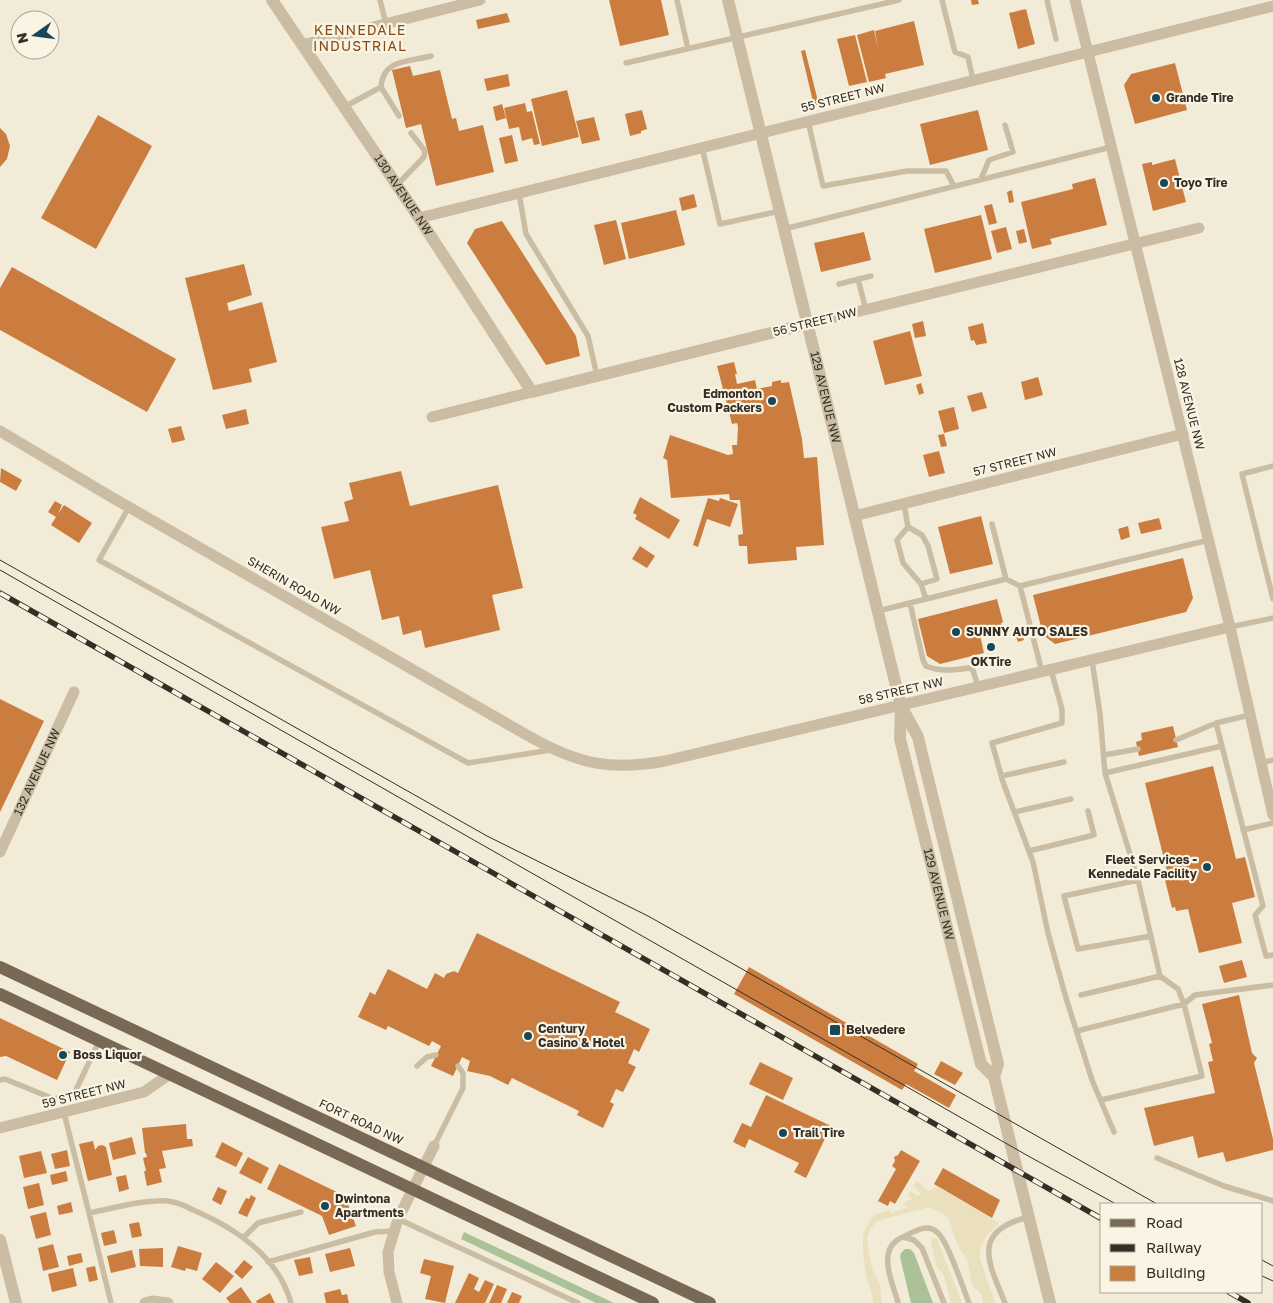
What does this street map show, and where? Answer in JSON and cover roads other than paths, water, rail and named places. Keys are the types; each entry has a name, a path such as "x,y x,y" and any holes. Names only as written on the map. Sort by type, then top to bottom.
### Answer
{"main road":[{"name":"FORT ROAD NW","path":"0,967 710,1303"},
{"path":"0,994 653,1303"}],"street":[{"name":"130 AVENUE NW","path":"272,0 419,218 532,392"},
{"path":"302,45 480,0"},
{"name":"129 AVENUE NW","path":"728,0 901,706 918,737 998,1064 994,1077 1050,1303"},
{"name":"128 AVENUE NW","path":"1075,0 1209,540 1273,815"},
{"name":"55 STREET NW","path":"419,218 1273,6"},
{"name":"56 STREET NW","path":"432,417 1199,228"},
{"name":"SHERIN ROAD NW","path":"0,431 554,750 576,759"},
{"name":"57 STREET NW","path":"854,516 1183,434"},
{"name":"58 STREET NW","path":"576,759 611,765 649,764 1230,627"},
{"name":"132 AVENUE NW","path":"0,852 74,692"},
{"name":"129 AVENUE NW","path":"901,706 900,739 981,1064 994,1077"},
{"name":"59 STREET NW","path":"0,1128 144,1092 170,1074"},
{"path":"396,1303 389,1272 388,1252 398,1219 434,1146"},
{"path":"0,1240 16,1303"},
{"path":"145,1303 152,1301 168,1303"}],"lane":[{"path":"380,0 386,24"},
{"path":"677,0 688,49"},
{"path":"626,63 899,0"},
{"path":"942,0 955,52 968,58 973,80"},
{"path":"1047,0 1056,40"},
{"path":"399,116 381,87 381,77 386,69 394,65 431,56"},
{"path":"344,107 381,87"},
{"path":"808,121 823,186 907,170 946,171 954,186"},
{"path":"981,179 989,160 1013,152 1005,125"},
{"path":"397,185 424,157 425,152 411,133"},
{"path":"784,229 1111,146"},
{"path":"702,147 720,224 780,211"},
{"path":"519,193 526,234 588,336 597,376"},
{"path":"839,284 871,276"},
{"path":"858,280 866,310"},
{"path":"1273,466 1242,474 1273,598"},
{"path":"904,504 908,527 898,540 904,563 921,584 926,599"},
{"path":"129,507 99,560 468,762 554,750"},
{"path":"992,524 1006,579"},
{"path":"908,527 922,535 928,546 937,579 921,584"},
{"path":"878,611 1006,579 1020,586 1209,540"},
{"path":"1020,586 1046,671 1062,708 1062,723 992,742 1002,776 1033,862 1048,933 1092,1080 1114,1132"},
{"path":"910,603 926,666 933,669 958,670 970,668 973,670 978,687"},
{"path":"1230,627 1273,618"},
{"path":"1092,660 1105,773 1138,880 1160,976 1178,989 1184,1004 1202,1076 1101,1100"},
{"path":"1176,740 1216,723 1250,715"},
{"path":"1216,723 1263,906 1255,915 1266,956 1273,955"},
{"path":"1105,773 1222,746"},
{"path":"1104,755 1138,749"},
{"path":"1261,763 1273,760"},
{"path":"1002,776 1064,762"},
{"path":"1015,812 1071,799"},
{"path":"1029,851 1094,836 1088,811"},
{"path":"1243,830 1273,822"},
{"path":"1138,880 1064,896 1078,948 1151,936"},
{"path":"1081,995 1160,976"},
{"path":"1077,1031 1184,1004 1195,996 1273,985"},
{"path":"0,1080 5,1079 54,1099 71,1095 75,1092 99,1040"},
{"path":"417,1066 427,1057 436,1055"},
{"path":"434,1146 463,1088 463,1073 458,1066"},
{"path":"64,1113 111,1303"},
{"path":"1157,1158 1224,1186 1273,1201"},
{"path":"89,1213 143,1202 172,1201 219,1222 244,1237 268,1262 287,1287 291,1303"},
{"path":"244,1237 258,1223 301,1212"},
{"path":"1005,1303 989,1263 989,1245 996,1234 1010,1223 1028,1218"},
{"path":"398,1219 578,1303"},
{"path":"898,1303 888,1263 889,1250 893,1243 922,1228 934,1230 946,1245 969,1303"},
{"path":"268,1262 375,1232 395,1231"},
{"path":"903,1237 914,1240 922,1248 944,1303"}],"tram line":[{"path":"0,560 487,836 648,916 1155,1203"},
{"path":"0,570 1030,1157 1114,1203"},
{"path":"1263,1261 1273,1266"},
{"path":"1263,1276 1273,1281"}],"railway":[{"path":"0,593 1100,1218"},
{"path":"1231,1293 1248,1303"}],"place":[{"name":"Grande Tire","path":"1156,98"},
{"name":"Toyo Tire","path":"1164,183"},
{"name":"Edmonton Custom Packers","path":"772,401"},
{"name":"SUNNY AUTO SALES","path":"956,632"},
{"name":"OKTire","path":"991,647"},
{"name":"Fleet Services - Kennedale Facility","path":"1207,867"},
{"name":"Belvedere","path":"835,1030"},
{"name":"Century Casino & Hotel","path":"528,1036"},
{"name":"Boss Liquor","path":"63,1055"},
{"name":"Trail Tire","path":"783,1133"},
{"name":"Dwintona Apartments","path":"325,1206"}],"district":[{"name":"KENNEDALE INDUSTRIAL","path":"360,38"}]}
